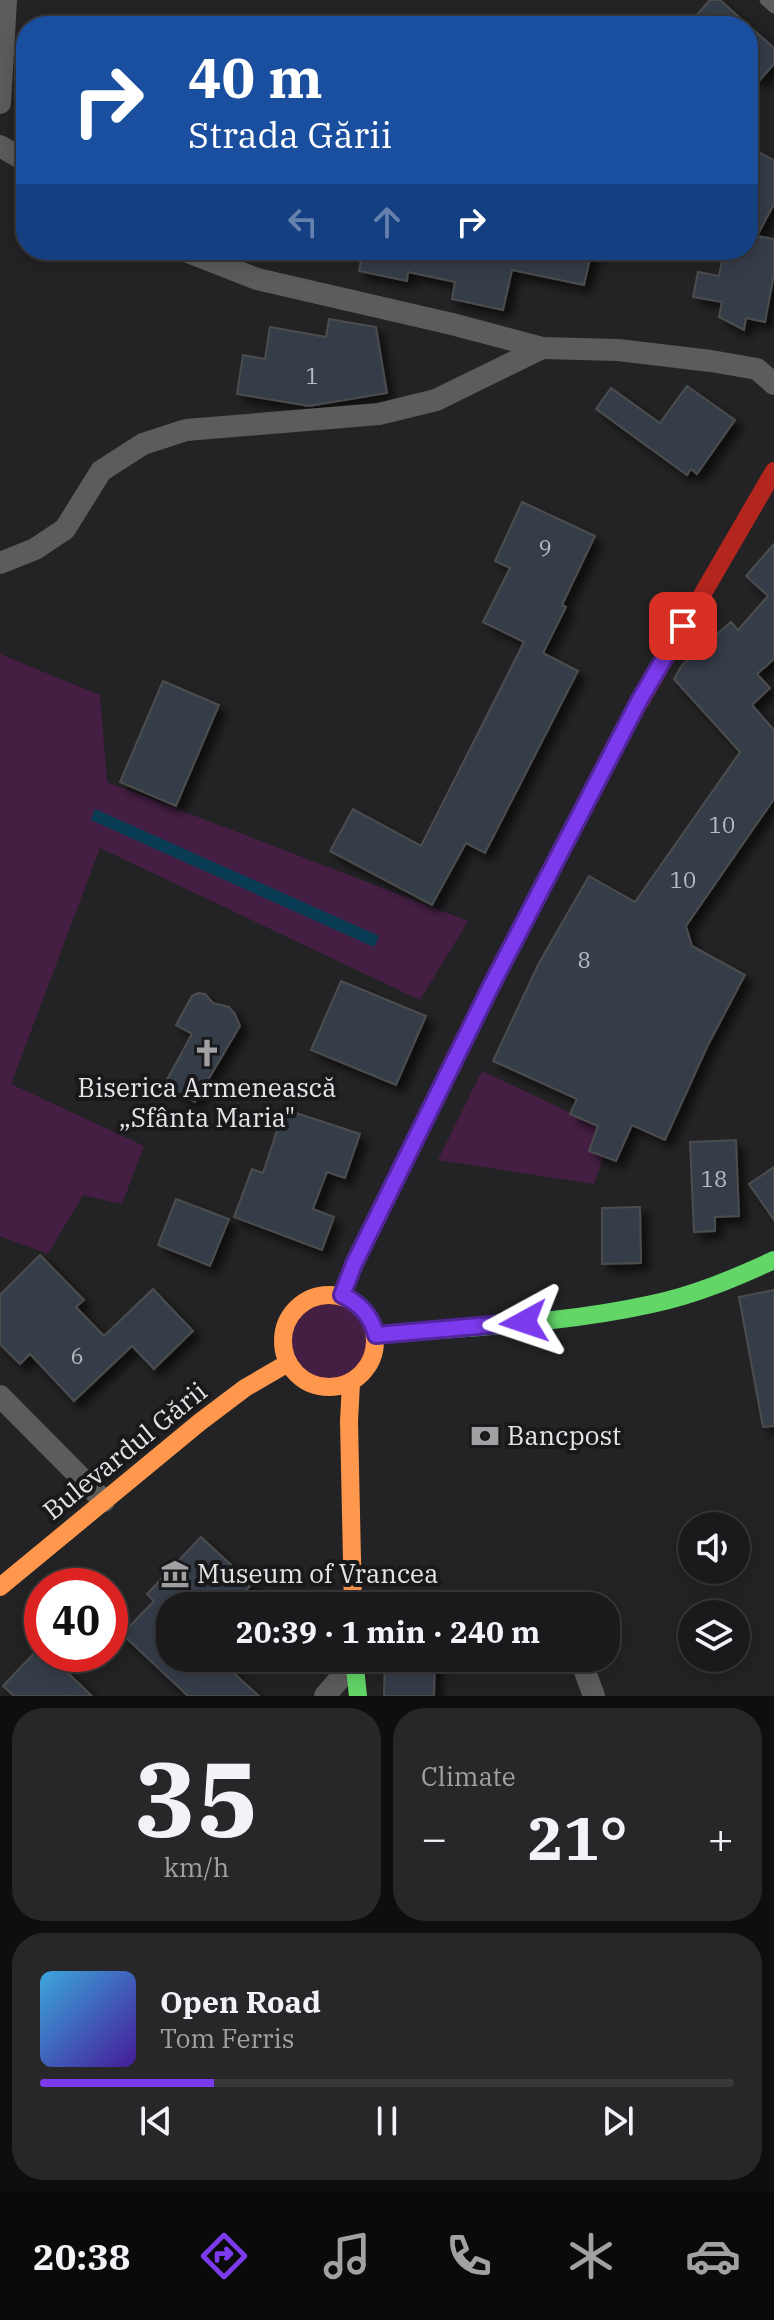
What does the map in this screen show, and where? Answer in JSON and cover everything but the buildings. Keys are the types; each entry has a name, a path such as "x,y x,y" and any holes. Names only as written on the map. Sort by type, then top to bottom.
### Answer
{"main road":[{"path":"342,1295 354,1264 491,986 639,701 774,471"},
{"path":"376,1335 552,1320 653,1304 732,1280 774,1260"},
{"path":"342,1295 353,1300 372,1320 376,1335 373,1357 365,1371 351,1383 336,1387 310,1383 298,1375 284,1354 283,1334 293,1312 315,1296 342,1295"},
{"name":"Bulevardul Gării","path":"0,1587 222,1405 288,1363"},
{"path":"351,1383 353,1592"},
{"path":"355,1672 358,1696"}],"street":[{"path":"0,103 6,0"},
{"path":"209,260 257,279 542,348 618,350 711,361 757,369 774,384"},
{"path":"0,563 35,549 65,529 101,471 143,444 186,430 379,414 436,400 542,348"},
{"path":"0,1396 104,1501"},
{"path":"325,1696 344,1672"},
{"path":"585,1672 594,1696"}],"lane":[{"path":"765,0 774,8"}],"shaded area":[{"path":"0,654 100,695 107,782 468,921 420,1000 100,848 11,1084 144,1146 122,1204 83,1195 48,1254 0,1236"},
{"path":"482,1071 598,1126 589,1151 603,1157 594,1184 438,1160"},
{"path":"320,1295 338,1295 355,1302 368,1315 375,1341 368,1367 355,1380 338,1387 320,1387 303,1380 290,1367 283,1350 283,1332 290,1315 303,1302"}],"water":[{"path":"95,809 379,936 374,947 91,820"}],"traffic: fast":[{"path":"342,1295 354,1264 491,986 623,731"},
{"path":"376,1335 515,1324 618,1311 699,1291 774,1260"},
{"path":"355,1672 358,1696"}],"traffic: slow":[{"path":"320,1295 338,1295 355,1302 368,1315 375,1341 368,1367 355,1380 338,1387 320,1387 303,1380 290,1367 283,1350 283,1332 290,1315 303,1302 320,1295"},
{"path":"0,1587 200,1422 245,1388 288,1363"},
{"path":"351,1383 353,1592"}],"traffic: jam":[{"path":"623,731 774,471"}],"place":[{"name":"Biserica Armenească „Sfânta Maria\"","path":"207,1053"},
{"name":"Bancpost","path":"485,1436"},
{"name":"Museum of Vrancea","path":"175,1574"}],"route":[{"path":"524,1322 376,1335 372,1320 363,1309 342,1295 354,1264 491,986 639,701 683,626"}]}
